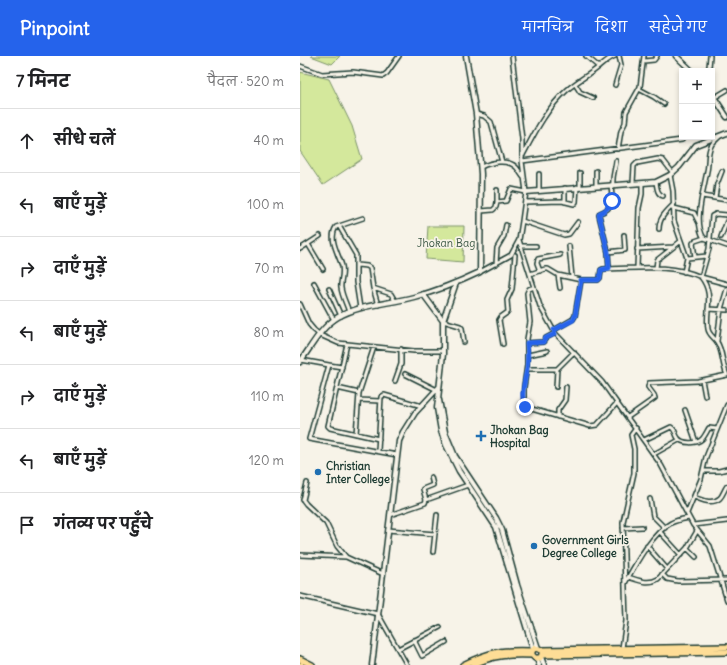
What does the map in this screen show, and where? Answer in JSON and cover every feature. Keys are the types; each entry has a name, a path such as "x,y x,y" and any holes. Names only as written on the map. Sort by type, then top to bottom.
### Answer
{"main road":[{"path":"473,665 496,656 537,653 621,649 727,647"},
{"path":"463,665 498,652 727,652"},
{"path":"300,659 312,665"}],"street":[{"path":"300,66 322,74 353,72 382,76 387,74 399,56"},
{"path":"466,56 476,114 481,167 480,272"},
{"path":"503,344 499,320 508,312 507,300 512,289 513,255 519,240 526,192 512,56"},
{"path":"586,56 600,67"},
{"path":"522,156 536,128 548,111 565,92 600,67 609,57 615,56"},
{"path":"615,85 621,65 619,56"},
{"path":"618,149 621,131 625,123 626,112 639,89 644,56"},
{"path":"644,61 654,60 657,56"},
{"path":"676,56 689,68"},
{"path":"708,68 710,56"},
{"path":"575,84 580,92 593,98"},
{"path":"639,89 664,104"},
{"path":"715,96 727,90"},
{"path":"715,100 727,117"},
{"path":"476,114 484,116 491,122 502,162"},
{"path":"497,202 506,201 511,189 526,192 656,182 672,174 682,164 696,145 727,133"},
{"path":"704,238 701,232 700,224 702,196 710,147 720,136"},
{"path":"522,161 682,140"},
{"path":"633,183 634,166 637,163 658,159 663,160 672,174 674,221 687,258 684,272"},
{"path":"609,268 608,252 599,215 608,209 611,203 612,176 615,170 616,161"},
{"path":"481,167 492,163 502,162 515,166 524,178"},
{"path":"596,171 596,186"},
{"path":"715,198 717,184 722,171"},
{"path":"524,202 575,203 579,187 580,173"},
{"path":"539,174 539,190"},
{"path":"656,182 658,192 663,196"},
{"path":"637,268 638,208 642,194 642,183"},
{"path":"565,188 565,202"},
{"path":"481,211 495,209 497,202 497,190"},
{"path":"702,196 727,200"},
{"path":"674,206 694,213 700,224"},
{"path":"659,229 659,223 662,217 674,206"},
{"path":"717,341 711,336 708,329 707,317 709,293 701,277 707,256 713,214 727,214"},
{"path":"349,312 341,288 343,275 335,247 334,232 336,227 363,218"},
{"path":"721,237 727,221"},
{"path":"522,222 564,235 569,234 578,222"},
{"path":"496,264 497,248 504,236 506,225"},
{"path":"339,226 356,256 356,282 360,308"},
{"path":"608,252 625,250 624,235"},
{"path":"300,249 320,236"},
{"path":"694,257 693,243 704,238 727,246"},
{"path":"519,240 540,306 554,332 602,382 654,454 693,525 710,546 727,600"},
{"path":"656,268 657,260 682,241"},
{"path":"308,244 323,269"},
{"path":"521,246 536,246"},
{"path":"569,246 572,277"},
{"path":"637,249 674,247"},
{"path":"342,367 301,361 320,334 334,320 360,308 423,294 456,283 513,255 524,255"},
{"path":"540,271 537,263 538,259 560,255"},
{"path":"687,258 707,256"},
{"path":"357,265 370,268 373,288 378,305"},
{"path":"530,274 548,270 558,275 581,280 598,280 600,278 601,270 609,268 673,268 727,284"},
{"path":"558,275 560,288"},
{"path":"527,343 543,342 554,332 573,320 581,280"},
{"path":"456,283 443,321 443,351 438,388 438,413 443,438 468,485 496,527 537,653 544,665"},
{"path":"314,284 334,320"},
{"path":"534,287 529,289 527,292 530,318 527,343 527,370 524,387 525,407 594,426 618,403"},
{"path":"373,288 391,294 395,301"},
{"path":"329,289 341,316"},
{"path":"628,417 655,398 648,387 650,383 702,380 727,375 717,341 721,309 727,289"},
{"path":"423,294 443,321 462,328 464,342"},
{"path":"300,304 311,328 332,341 374,347 443,351"},
{"path":"708,309 727,310"},
{"path":"347,344 328,427 378,440"},
{"path":"356,434 359,393 374,347"},
{"path":"395,381 400,364 401,349"},
{"path":"528,355 547,351"},
{"path":"556,387 557,369 574,352"},
{"path":"722,357 727,358"},
{"path":"329,365 309,439 397,455"},
{"path":"527,370 557,369"},
{"path":"405,374 438,388"},
{"path":"702,380 705,396"},
{"path":"558,417 558,410 566,400 566,387"},
{"path":"336,388 359,393"},
{"path":"372,665 399,441 403,432 422,406 438,388"},
{"path":"378,451 380,397 384,395 422,406"},
{"path":"438,398 445,432 452,449 468,478 496,518 502,530 537,653 539,665"},
{"path":"359,400 380,401"},
{"path":"687,513 701,479 706,457 727,405"},
{"path":"685,410 696,442"},
{"path":"644,440 671,427 674,429 679,440"},
{"path":"621,649 626,628 623,528 624,512 634,473 634,449 631,435 636,428"},
{"path":"654,454 679,440 696,442 701,440 709,428 717,429"},
{"path":"703,471 719,471 727,469"},
{"path":"426,500 423,489 433,485 431,477"},
{"path":"306,483 302,499 326,523 337,546 346,557"},
{"path":"390,515 423,504 426,500 468,485"},
{"path":"694,497 708,502 717,500 721,497 727,486"},
{"path":"650,499 653,516 664,528"},
{"path":"433,552 437,515"},
{"path":"625,583 647,546 660,532 671,523 689,518"},
{"path":"693,525 727,521"},
{"path":"623,528 642,527"},
{"path":"388,530 435,534"},
{"path":"628,577 646,582 654,581 688,548 697,531"},
{"path":"660,532 681,555"},
{"path":"647,546 667,569"},
{"path":"688,548 696,557"},
{"path":"300,555 346,557 383,574"},
{"path":"662,574 667,579 678,582 727,580"},
{"path":"300,596 378,614 407,665"},
{"path":"398,649 440,627"},
{"path":"414,640 422,656 446,642"}],"green space":[{"path":"311,56 340,56 332,64"},
{"path":"300,72 329,79 352,126 362,159 323,185 300,151"},
{"name":"Jhokan Bag","path":"428,226 464,226 463,262 426,259"}],"place":[{"name":"Jhokan Bag Hospital","path":"481,436"},
{"name":"Christian Inter College","path":"318,472"},
{"name":"Government Girls Degree College","path":"534,546"}],"route":[{"path":"525,407 524,387 528,360 527,343 543,342 546,338 555,334 554,330 573,320 576,312 581,280 598,280 600,278 601,270 603,268 609,268 608,252 599,214 608,209 612,201"}]}
